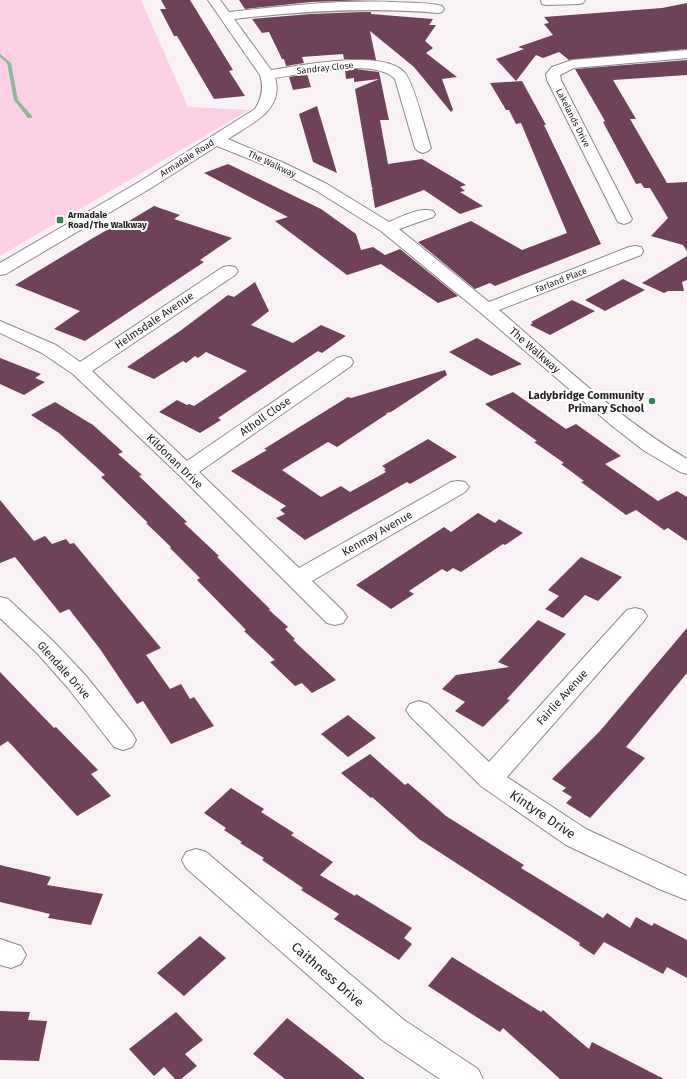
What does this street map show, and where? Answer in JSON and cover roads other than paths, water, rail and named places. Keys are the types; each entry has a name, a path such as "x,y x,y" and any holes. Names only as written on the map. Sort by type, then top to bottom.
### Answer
{"street":[{"name":"Armadale Road","path":"0,270 145,185 260,112 268,98 270,82 267,75 214,0"},
{"path":"546,1 579,0"},
{"path":"226,16 298,8 356,5 389,5 438,9"},
{"name":"Lakelands Drive","path":"624,219 554,80 553,74 557,70 572,64 687,54"},
{"name":"Sandray Close","path":"267,75 356,64 374,65 388,68 398,74 403,81 423,148"},
{"name":"The Walkway","path":"217,140 279,166 321,187 387,228 487,309 618,422 650,446 687,468"},
{"path":"387,228 427,214"},
{"name":"Farland Place","path":"487,309 635,252"},
{"name":"Helmsdale Avenue","path":"80,370 229,271"},
{"name":"Kildonan Drive","path":"0,326 49,349 80,370 186,471 335,617"},
{"name":"Atholl Close","path":"186,471 344,362"},
{"name":"Kenmay Avenue","path":"296,580 458,486"},
{"name":"Glendale Drive","path":"0,605 45,647 78,682 123,740"},
{"name":"Fairlie Avenue","path":"490,779 635,616"},
{"name":"Kintyre Drive","path":"419,710 490,779 576,837 687,888"},
{"name":"Caithness Drive","path":"196,860 393,1030 467,1079"}],"waterway":[{"path":"0,55 9,63 16,100 30,117"}],"place":[{"name":"Armadale Road/The Walkway","path":"60,220"},
{"name":"Ladybridge Community Primary School","path":"652,401"}]}
